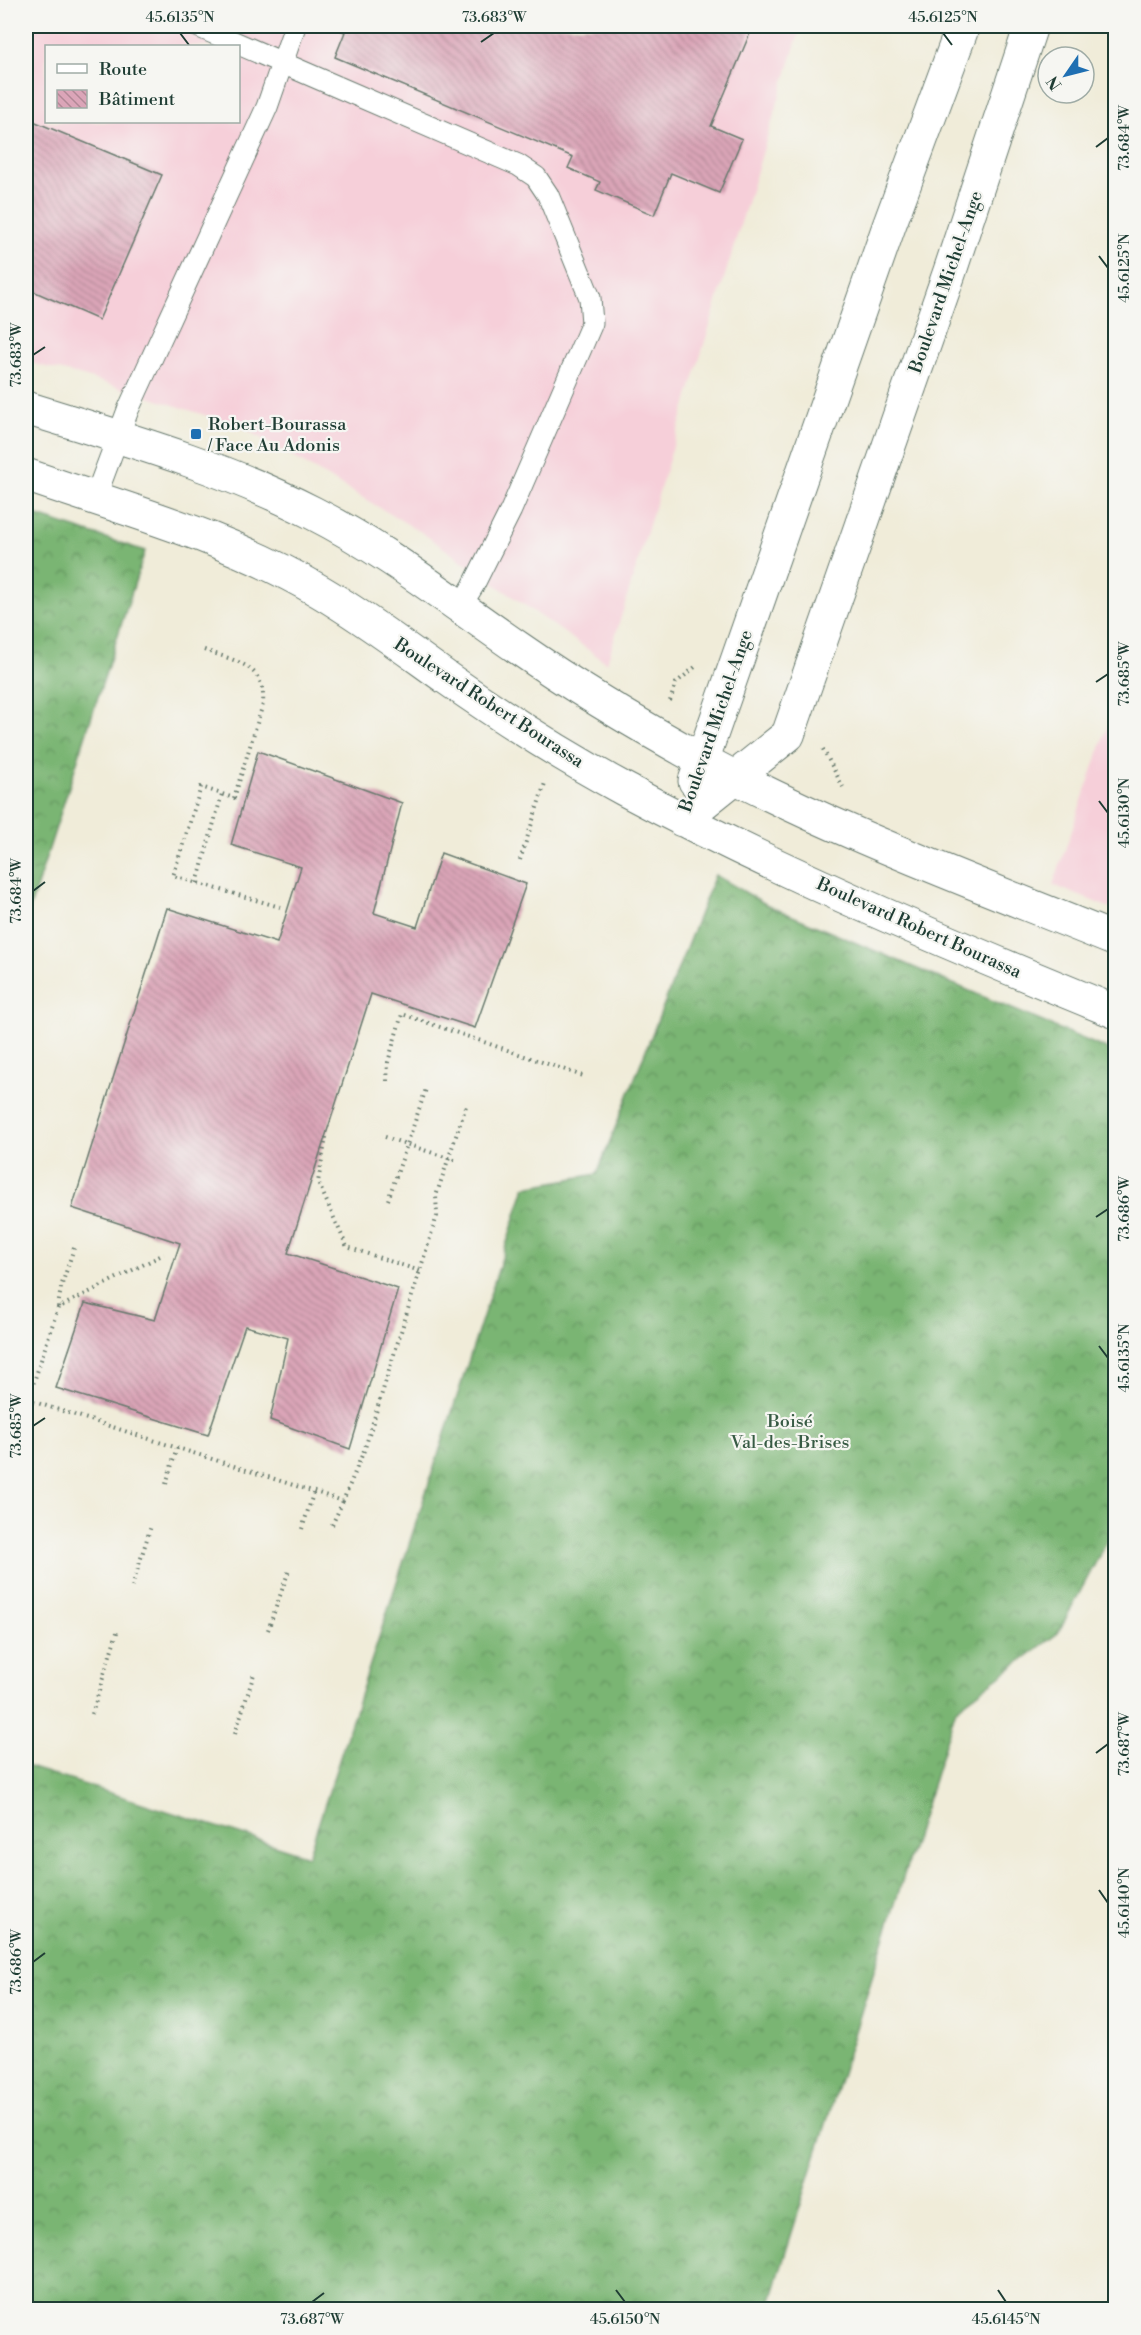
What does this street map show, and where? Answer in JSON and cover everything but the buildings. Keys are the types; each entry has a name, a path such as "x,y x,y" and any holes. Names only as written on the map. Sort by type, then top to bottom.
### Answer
{"street":[{"name":"Boulevard Michel-Ange","path":"681,820 897,205 963,26"},
{"name":"Boulevard Michel-Ange","path":"681,820 788,735 950,271 1031,26"},
{"path":"26,408 233,477 312,512 385,554 570,682 702,760 870,840 1116,940"},
{"name":"Boulevard Robert Bourassa","path":"26,475 242,551 312,587 548,746 681,820 930,936 1116,1012"}],"lane":[{"path":"197,26 282,61 528,170 548,195 590,298 592,312 588,335 494,546 460,607"},
{"path":"95,498 117,437 267,107 295,26"}],"path":[{"path":"204,650 255,672 261,680 264,692 263,704 234,798 201,787 173,876 280,907"},
{"name":"Boulevard Michel-Ange","path":"676,684 698,665"},
{"path":"823,750 837,780 847,794"},
{"path":"520,860 549,773"},
{"path":"197,883 222,794"},
{"path":"387,1081 388,1062 402,1014 586,1077"},
{"path":"388,1200 426,1089"},
{"path":"332,1525 365,1448 437,1216 436,1196 447,1157 467,1102"},
{"path":"326,1137 318,1182 347,1247 420,1270"},
{"path":"385,1137 457,1161"},
{"path":"26,1406 58,1308 61,1287 75,1245"},
{"path":"58,1308 164,1254"},
{"path":"28,1400 343,1501"},
{"path":"166,1484 177,1448"},
{"path":"302,1529 314,1491"},
{"path":"132,1587 152,1526"},
{"path":"268,1630 289,1570"},
{"path":"92,1714 118,1629"},
{"path":"235,1734 254,1674"}],"shaded area":[{"path":"26,26 801,26 607,663 421,532 242,427 83,376 26,362"},
{"path":"1115,704 1115,910 1053,885"}],"green space":[{"path":"26,512 145,551 26,920"},
{"name":"Boisé Val-des-Brises","path":"715,875 769,906 1116,1053 1115,1526 1058,1633 956,1709 768,2309 26,2309 26,1766 308,1856 525,1187 597,1174"}],"place":[{"name":"Robert-Bourassa / Face Au Adonis","path":"196,434"}]}
